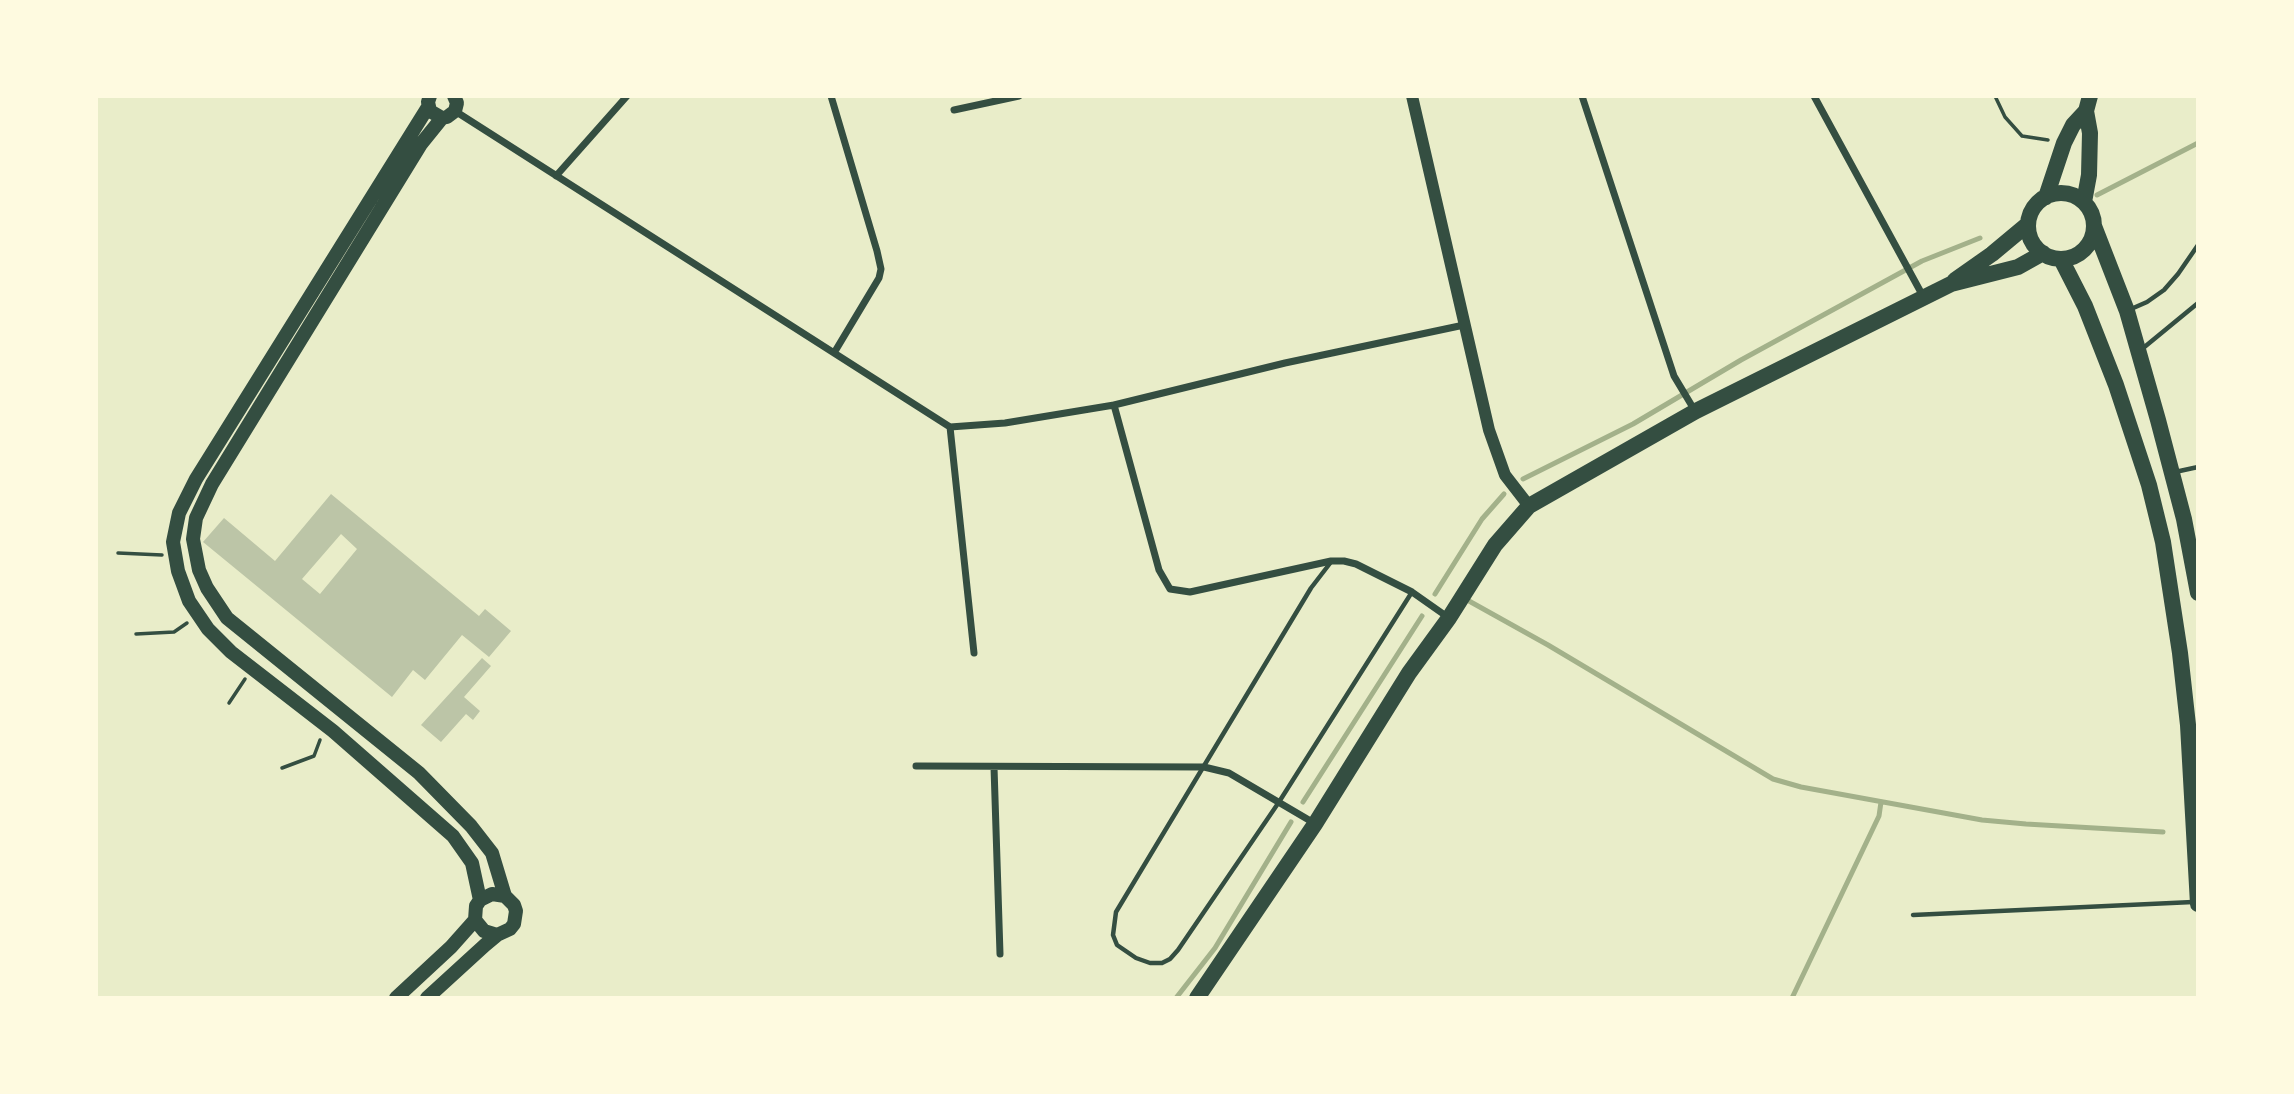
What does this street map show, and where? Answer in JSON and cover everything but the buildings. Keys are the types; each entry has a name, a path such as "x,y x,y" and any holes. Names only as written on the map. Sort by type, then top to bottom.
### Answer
{"main road":[{"path":"429,102 433,115 454,105"},
{"path":"429,102 196,479 175,527 174,555 183,586 198,617 220,642 326,726 453,836 472,863 480,900"},
{"path":"2046,197 2064,143 2088,104"},
{"path":"2084,202 2088,187 2088,104"},
{"path":"427,998 497,935 510,929 516,918 514,905 505,896 492,853 471,826 419,772 227,618 207,588 199,570 193,539 196,518 212,484 421,144 454,105"},
{"path":"2094,226 2088,245 2071,258 2061,259 2043,253 2031,240 2028,224 2037,204 2046,197 2066,194 2084,202 2093,217 2094,226 2127,311 2173,473 2198,593"},
{"path":"1197,998 1315,824 1409,673 1449,618 1495,545 1529,506 1692,405 1951,284 2028,224"},
{"path":"1951,284 2018,267 2043,253"},
{"path":"2061,259 2085,306 2116,385 2149,485 2163,542 2188,725 2198,903"},
{"path":"396,998 445,953 475,920 476,906 480,900 492,894 505,896"},
{"path":"475,920 484,931 497,935"}],"street":[{"path":"555,176 627,96"},
{"path":"831,96 881,269 879,278 834,353"},
{"path":"954,110 1019,96"},
{"path":"1412,96 1489,430 1505,475 1529,506"},
{"path":"1581,96 1674,376 1692,405"},
{"path":"1814,96 1924,298"},
{"path":"454,105 555,176 950,427 1005,423 1114,405 1285,363 1464,325"},
{"path":"1114,405 1158,570 1170,589 1190,592 1331,561 1356,564 1412,592 1449,618"},
{"path":"950,427 974,653"},
{"path":"916,766 1205,767 1228,773 1315,824"},
{"path":"994,767 1000,954"}],"lane":[{"path":"2127,311 2164,290 2198,245"},
{"path":"2139,352 2198,303"},
{"path":"2173,473 2198,467"},
{"path":"1331,561 1311,588 1116,912 1113,935 1117,945 1136,958 1150,963 1162,963 1170,959 1279,802 1412,592"},
{"path":"1913,915 2198,903"}],"path":[{"path":"1995,96 2005,117 2022,136 2064,143"},
{"path":"118,553 174,555"},
{"path":"136,634 174,632 198,617"},
{"path":"229,703 253,669"},
{"path":"282,768 314,756 326,726"}],"waterway":[{"path":"2097,195 2198,143"},
{"path":"1523,479 1633,424 1741,360 1922,261 1980,238"},
{"path":"1435,594 1482,519 1504,494"},
{"path":"1469,601 1773,779 1801,787 1982,820 2163,832"},
{"path":"1303,802 1422,616"},
{"path":"1792,998 1879,816 1881,802"},
{"path":"1176,998 1215,948 1291,822"}]}
